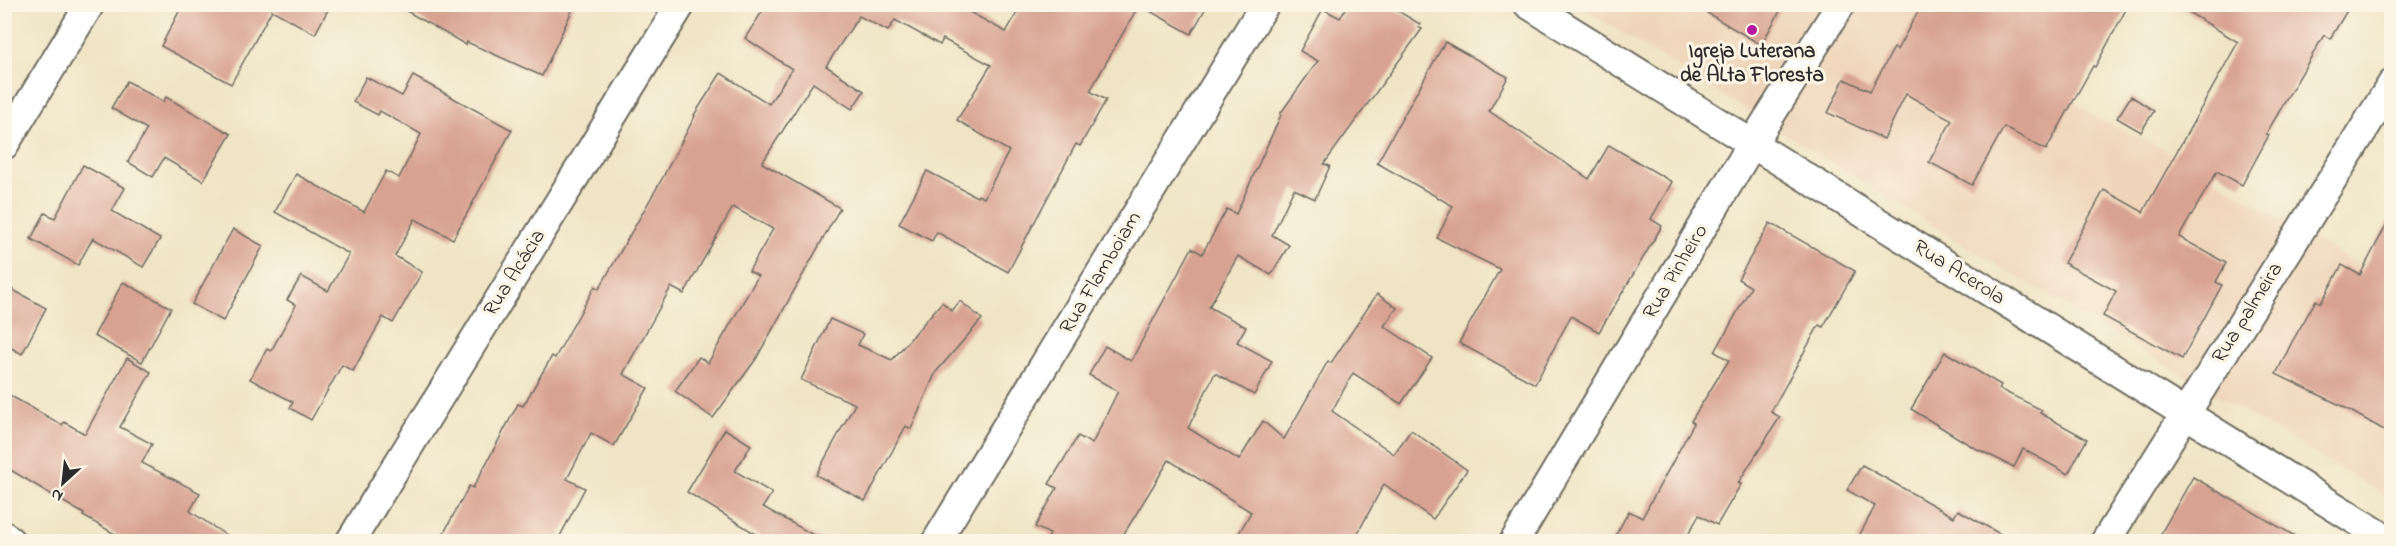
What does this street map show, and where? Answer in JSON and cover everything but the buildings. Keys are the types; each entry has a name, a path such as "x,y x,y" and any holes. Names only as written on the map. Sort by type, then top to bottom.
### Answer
{"street":[{"path":"4,145 90,4"},
{"name":"Rua Acácia","path":"350,542 681,4"},
{"name":"Rua Flamboiam","path":"936,542 1265,4"},
{"name":"Rua Acerola","path":"1528,4 2391,542"},
{"name":"Rua Pinheiro","path":"1514,542 1752,144 1841,4"},
{"name":"Rua palmeira","path":"2105,542 2391,84"},
{"path":"4,536 11,542"}],"shaded area":[{"path":"1577,5 1936,5 2100,120 2159,146 2391,285 2391,499 1968,247"}],"place":[{"name":"Igreja Luterana de ALta Floresta","path":"1752,30"}]}
